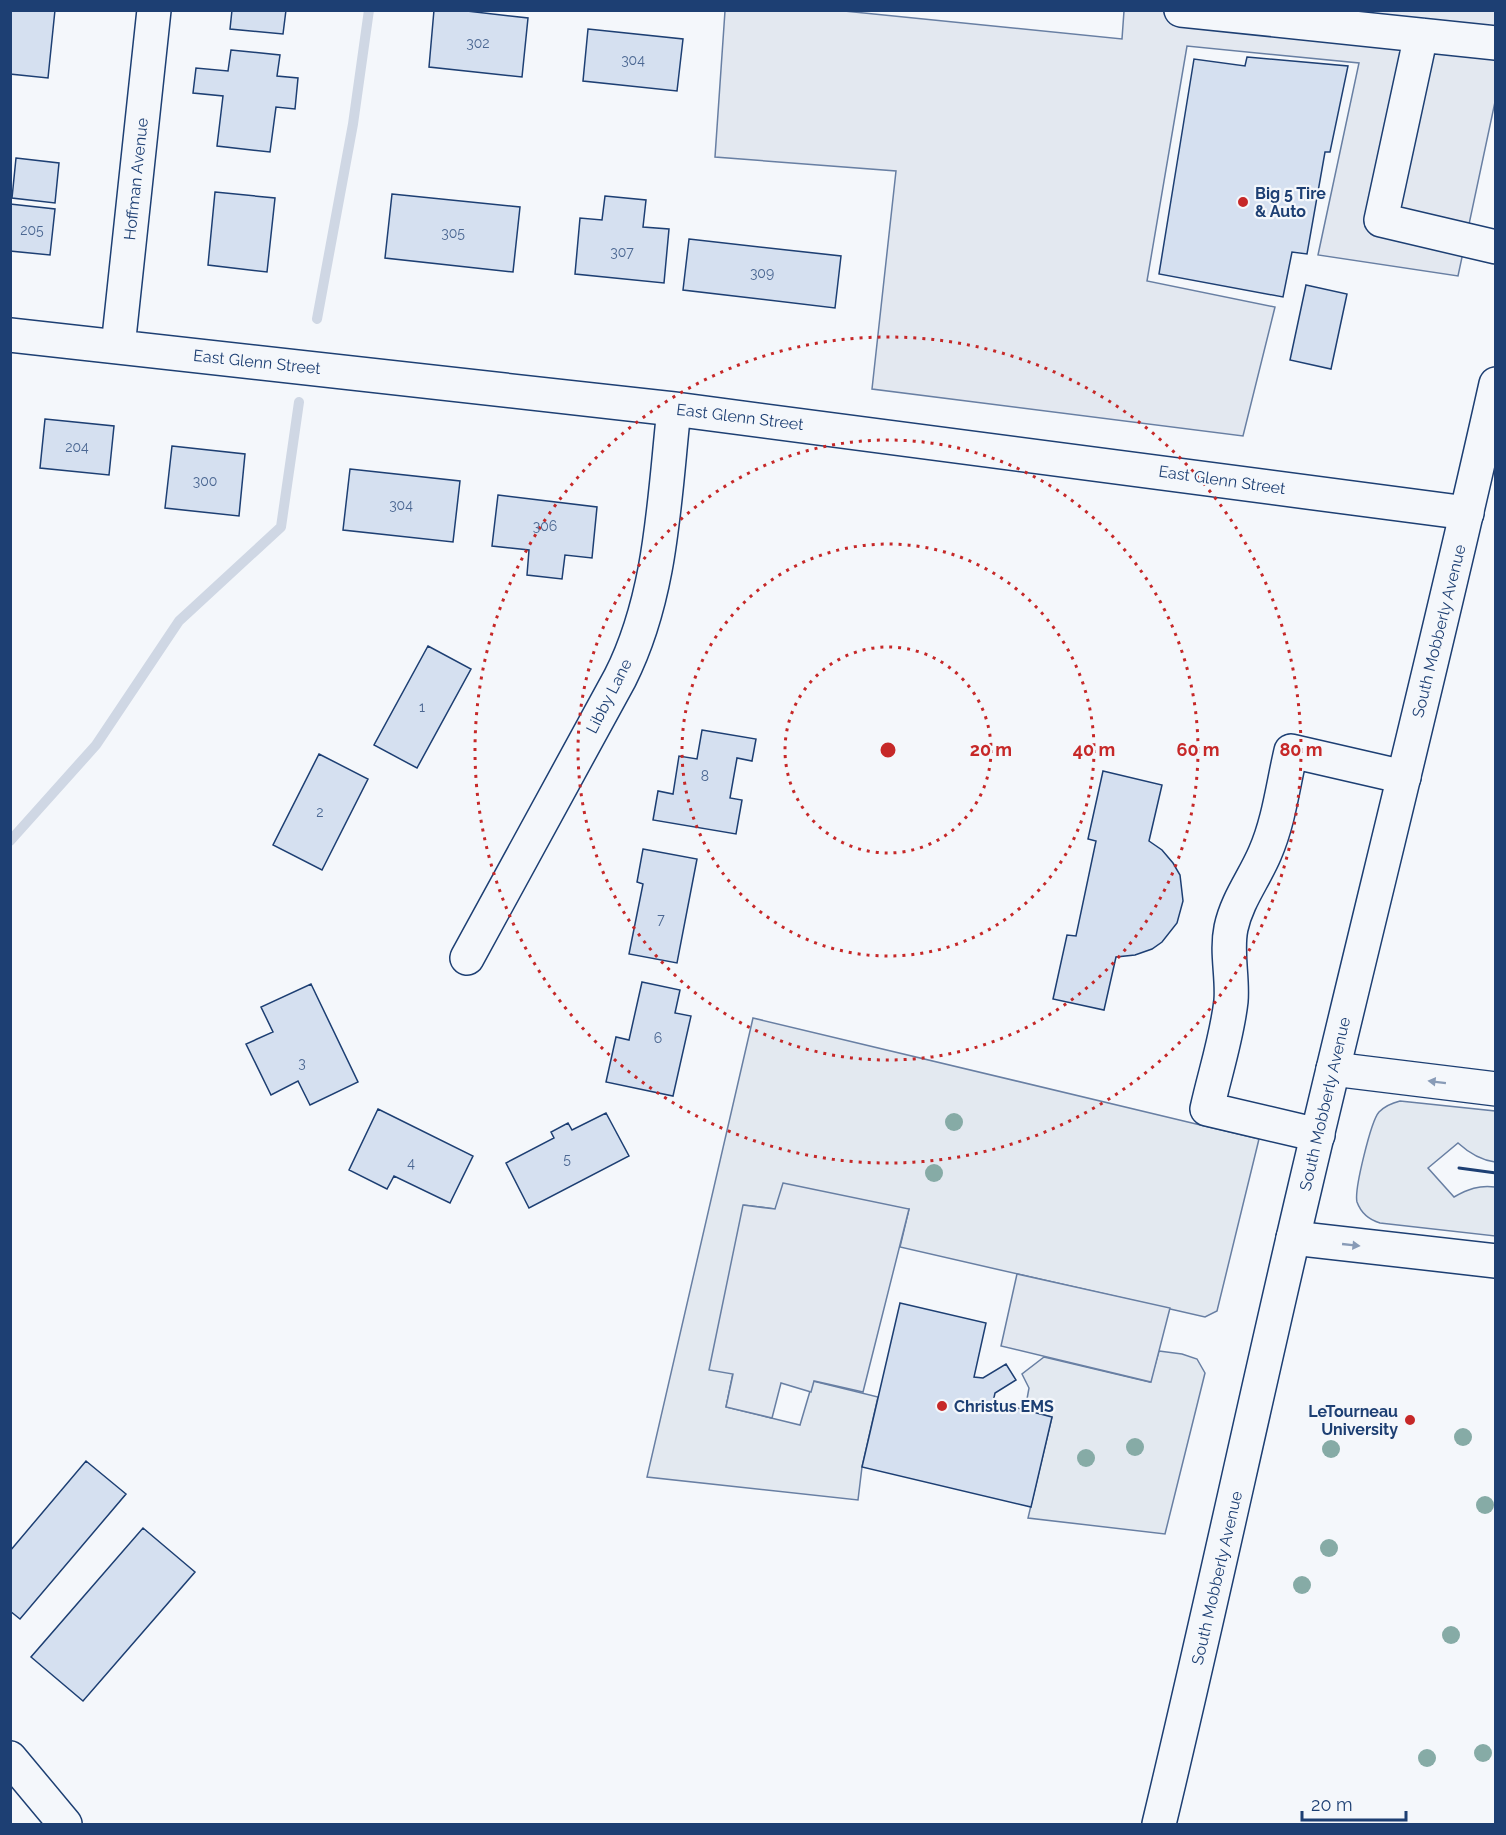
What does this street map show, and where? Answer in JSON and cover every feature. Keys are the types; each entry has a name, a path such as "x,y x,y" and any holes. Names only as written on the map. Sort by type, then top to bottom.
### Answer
{"street":[{"name":"Hoffman Avenue","path":"118,347 154,10"},
{"path":"1181,10 1496,43"},
{"path":"1421,35 1382,220 1496,247"},
{"name":"East Glenn Street","path":"10,335 675,409 1467,513"},
{"name":"South Mobberly Avenue","path":"1159,1824 1317,1135 1496,384"},
{"name":"Libby Lane","path":"466,958 620,678 640,631 650,600 656,566 675,409"},
{"path":"1317,1135 1207,1108 1229,1014 1232,923 1238,904 1270,839 1291,751 1404,777"},
{"path":"1333,1070 1496,1089"},
{"path":"1293,1238 1496,1261"},
{"path":"10,1758 65,1824"}],"shaded area":[{"path":"725,11 844,11 1122,39 1124,11 1495,11 1495,102 1458,276 1318,255 1359,63 1187,46 1147,281 1275,307 1243,436 872,389 896,171 715,157"},
{"path":"753,1018 1259,1139 1217,1311 1205,1317 900,1247 909,1209 775,1209 744,1205 733,1373 726,1407 800,1425 813,1381 878,1397 862,1467 858,1500 647,1477"},
{"path":"1400,1101 1495,1111 1495,1162 1475,1156 1458,1143 1428,1168 1454,1197 1474,1188 1495,1187 1495,1236 1380,1223 1363,1213 1357,1202 1358,1184 1372,1128 1379,1112"},
{"path":"783,1183 909,1209 863,1392 814,1381 811,1392 781,1383 772,1418 726,1407 733,1374 709,1370 743,1205 775,1209"},
{"path":"1017,1274 1170,1308 1151,1382 1001,1346"},
{"path":"1159,1351 1182,1354 1197,1359 1205,1373 1165,1534 1028,1518 1052,1417 1025,1410 1029,1388 1022,1374 1044,1357 1150,1382"}],"building":[{"path":"10,10 55,10 48,78 10,74"},
{"path":"232,10 286,10 283,34 230,29"},
{"path":"434,10 458,10 528,18 522,77 429,67"},
{"path":"588,29 683,39 677,91 583,81"},
{"path":"231,50 280,55 277,76 298,78 295,109 276,107 270,152 217,146 223,96 193,93 196,68 228,71"},
{"name":"Big 5 Tire & Auto","path":"1247,57 1348,66 1330,152 1325,152 1307,254 1292,252 1283,297 1159,274 1194,59 1245,66"},
{"path":"16,158 59,163 55,203 12,198"},
{"path":"215,192 275,198 267,272 208,265"},
{"path":"392,194 520,207 513,272 385,258"},
{"path":"605,196 646,200 643,227 669,229 664,283 575,274 580,218 602,220"},
{"path":"10,204 55,209 50,255 10,251"},
{"path":"689,239 841,256 835,308 683,290"},
{"path":"1306,285 1347,294 1331,369 1290,360"},
{"path":"45,419 114,426 109,475 40,468"},
{"path":"172,446 245,454 239,516 165,508"},
{"path":"350,469 460,481 453,542 343,530"},
{"path":"498,495 597,507 592,558 565,555 562,579 527,575 529,550 492,546"},
{"path":"428,646 471,669 417,768 374,745"},
{"path":"702,730 756,739 752,761 737,758 730,798 742,800 736,834 653,820 658,791 673,794 679,756 697,759"},
{"path":"319,754 368,779 322,870 273,845"},
{"path":"1103,771 1162,785 1149,841 1162,850 1180,875 1183,901 1177,923 1162,942 1152,949 1135,955 1116,957 1104,1010 1053,999 1067,935 1076,936 1096,841 1088,839"},
{"path":"643,849 697,859 677,963 629,954 643,884 637,882"},
{"path":"642,982 680,990 675,1013 691,1016 673,1096 606,1082 616,1037 629,1040"},
{"path":"311,984 358,1082 310,1105 298,1081 271,1095 246,1044 273,1032 261,1007"},
{"path":"378,1109 473,1156 450,1203 394,1176 387,1189 349,1170"},
{"path":"606,1113 629,1156 529,1208 506,1163 554,1138 551,1132 568,1123 572,1130"},
{"name":"Christus EMS","path":"900,1303 986,1323 974,1377 983,1378 1006,1364 1016,1380 995,1393 993,1402 1052,1417 1031,1507 862,1467"},
{"path":"86,1461 126,1494 20,1619 10,1611 10,1551"},
{"path":"143,1528 195,1572 83,1701 31,1657"}],"waterway":[{"path":"317,319 353,124 369,10"},
{"path":"10,841 96,745 179,621 281,527 299,402"}],"wall":[{"path":"1459,1168 1496,1173"}],"place":[{"name":"Big 5 Tire & Auto","path":"1243,202"},
{"name":"Christus EMS","path":"942,1406"},
{"name":"LeTourneau University","path":"1410,1420"}]}
